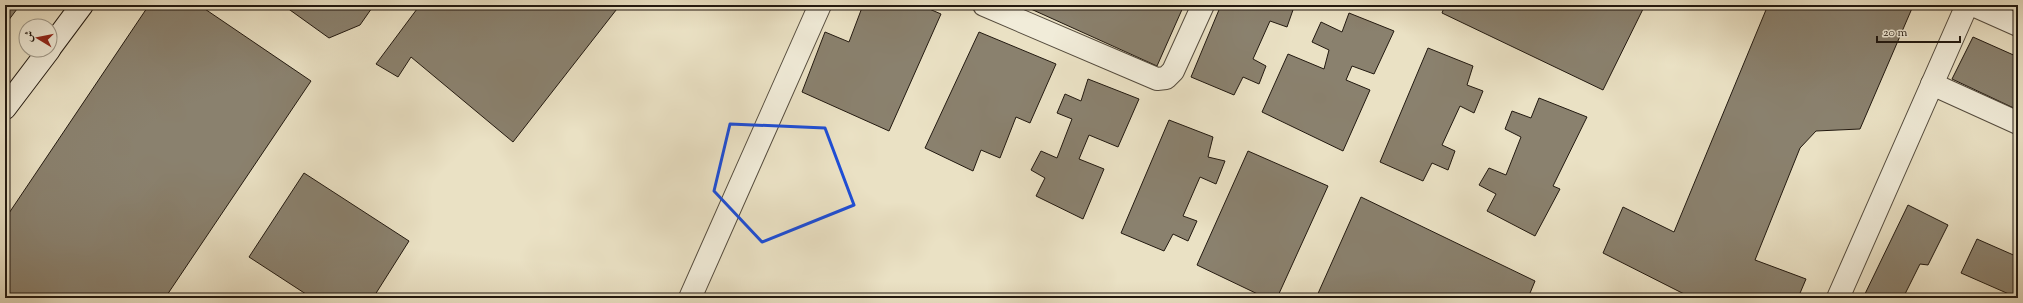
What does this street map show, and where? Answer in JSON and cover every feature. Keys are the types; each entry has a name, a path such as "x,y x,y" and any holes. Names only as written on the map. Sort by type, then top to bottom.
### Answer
{"street":[{"path":"58,37 82,5"},
{"path":"690,298 820,5"},
{"path":"984,5 1158,79 1166,78 1174,71 1203,5"},
{"path":"1838,298 1967,5"},
{"path":"1973,5 2018,25"},
{"path":"5,108 42,58"},
{"path":"1932,84 2018,123"}],"highlighted area":[{"path":"730,124 825,128 854,205 762,242 714,191"}],"building":[{"path":"5,5 20,5 5,25"},
{"path":"149,5 199,5 311,81 165,298 5,298 5,219"},
{"path":"283,5 374,5 360,25 329,38"},
{"path":"420,5 620,5 513,142 411,57 398,77 376,64"},
{"path":"863,5 877,5 882,7 883,5 920,5 941,14 889,131 802,92 825,32 849,42"},
{"path":"1022,5 1184,5 1157,66"},
{"path":"1221,5 1290,5 1294,7 1287,27 1270,21 1253,59 1266,66 1259,84 1243,77 1234,95 1191,77"},
{"path":"1445,5 1645,5 1603,90 1442,13"},
{"path":"1768,5 1913,6 1860,129 1816,131 1800,148 1755,260 1806,279 1798,298 1692,298 1603,253 1623,207 1674,232"},
{"path":"1349,13 1394,31 1374,74 1352,66 1346,80 1370,90 1343,151 1262,112 1288,54 1324,69 1329,50 1312,42 1321,22 1342,32"},
{"path":"979,32 1056,64 1030,123 1016,117 1000,158 981,150 973,171 925,148"},
{"path":"1973,37 2018,57 2018,110 1952,79"},
{"path":"1428,48 1473,66 1467,85 1483,91 1474,113 1460,106 1442,145 1455,151 1448,170 1432,163 1423,181 1380,162"},
{"path":"1088,79 1139,99 1118,147 1089,135 1079,159 1104,169 1083,219 1036,196 1045,178 1031,170 1041,151 1057,158 1072,119 1057,113 1065,94 1081,101"},
{"path":"1539,98 1587,117 1553,186 1560,189 1535,236 1487,211 1496,194 1479,185 1489,168 1506,175 1521,137 1505,129 1512,111 1531,118"},
{"path":"1169,120 1213,137 1208,157 1225,161 1216,184 1200,177 1183,216 1197,221 1188,241 1173,234 1164,251 1121,233"},
{"path":"1248,151 1328,186 1277,298 1266,298 1197,265"},
{"path":"304,173 409,241 373,298 312,298 249,257"},
{"path":"1361,197 1535,281 1528,298 1316,298"},
{"path":"1908,205 1948,225 1928,265 1920,264 1903,298 1863,298"},
{"path":"1977,239 2018,257 2018,298 1961,273"}]}
